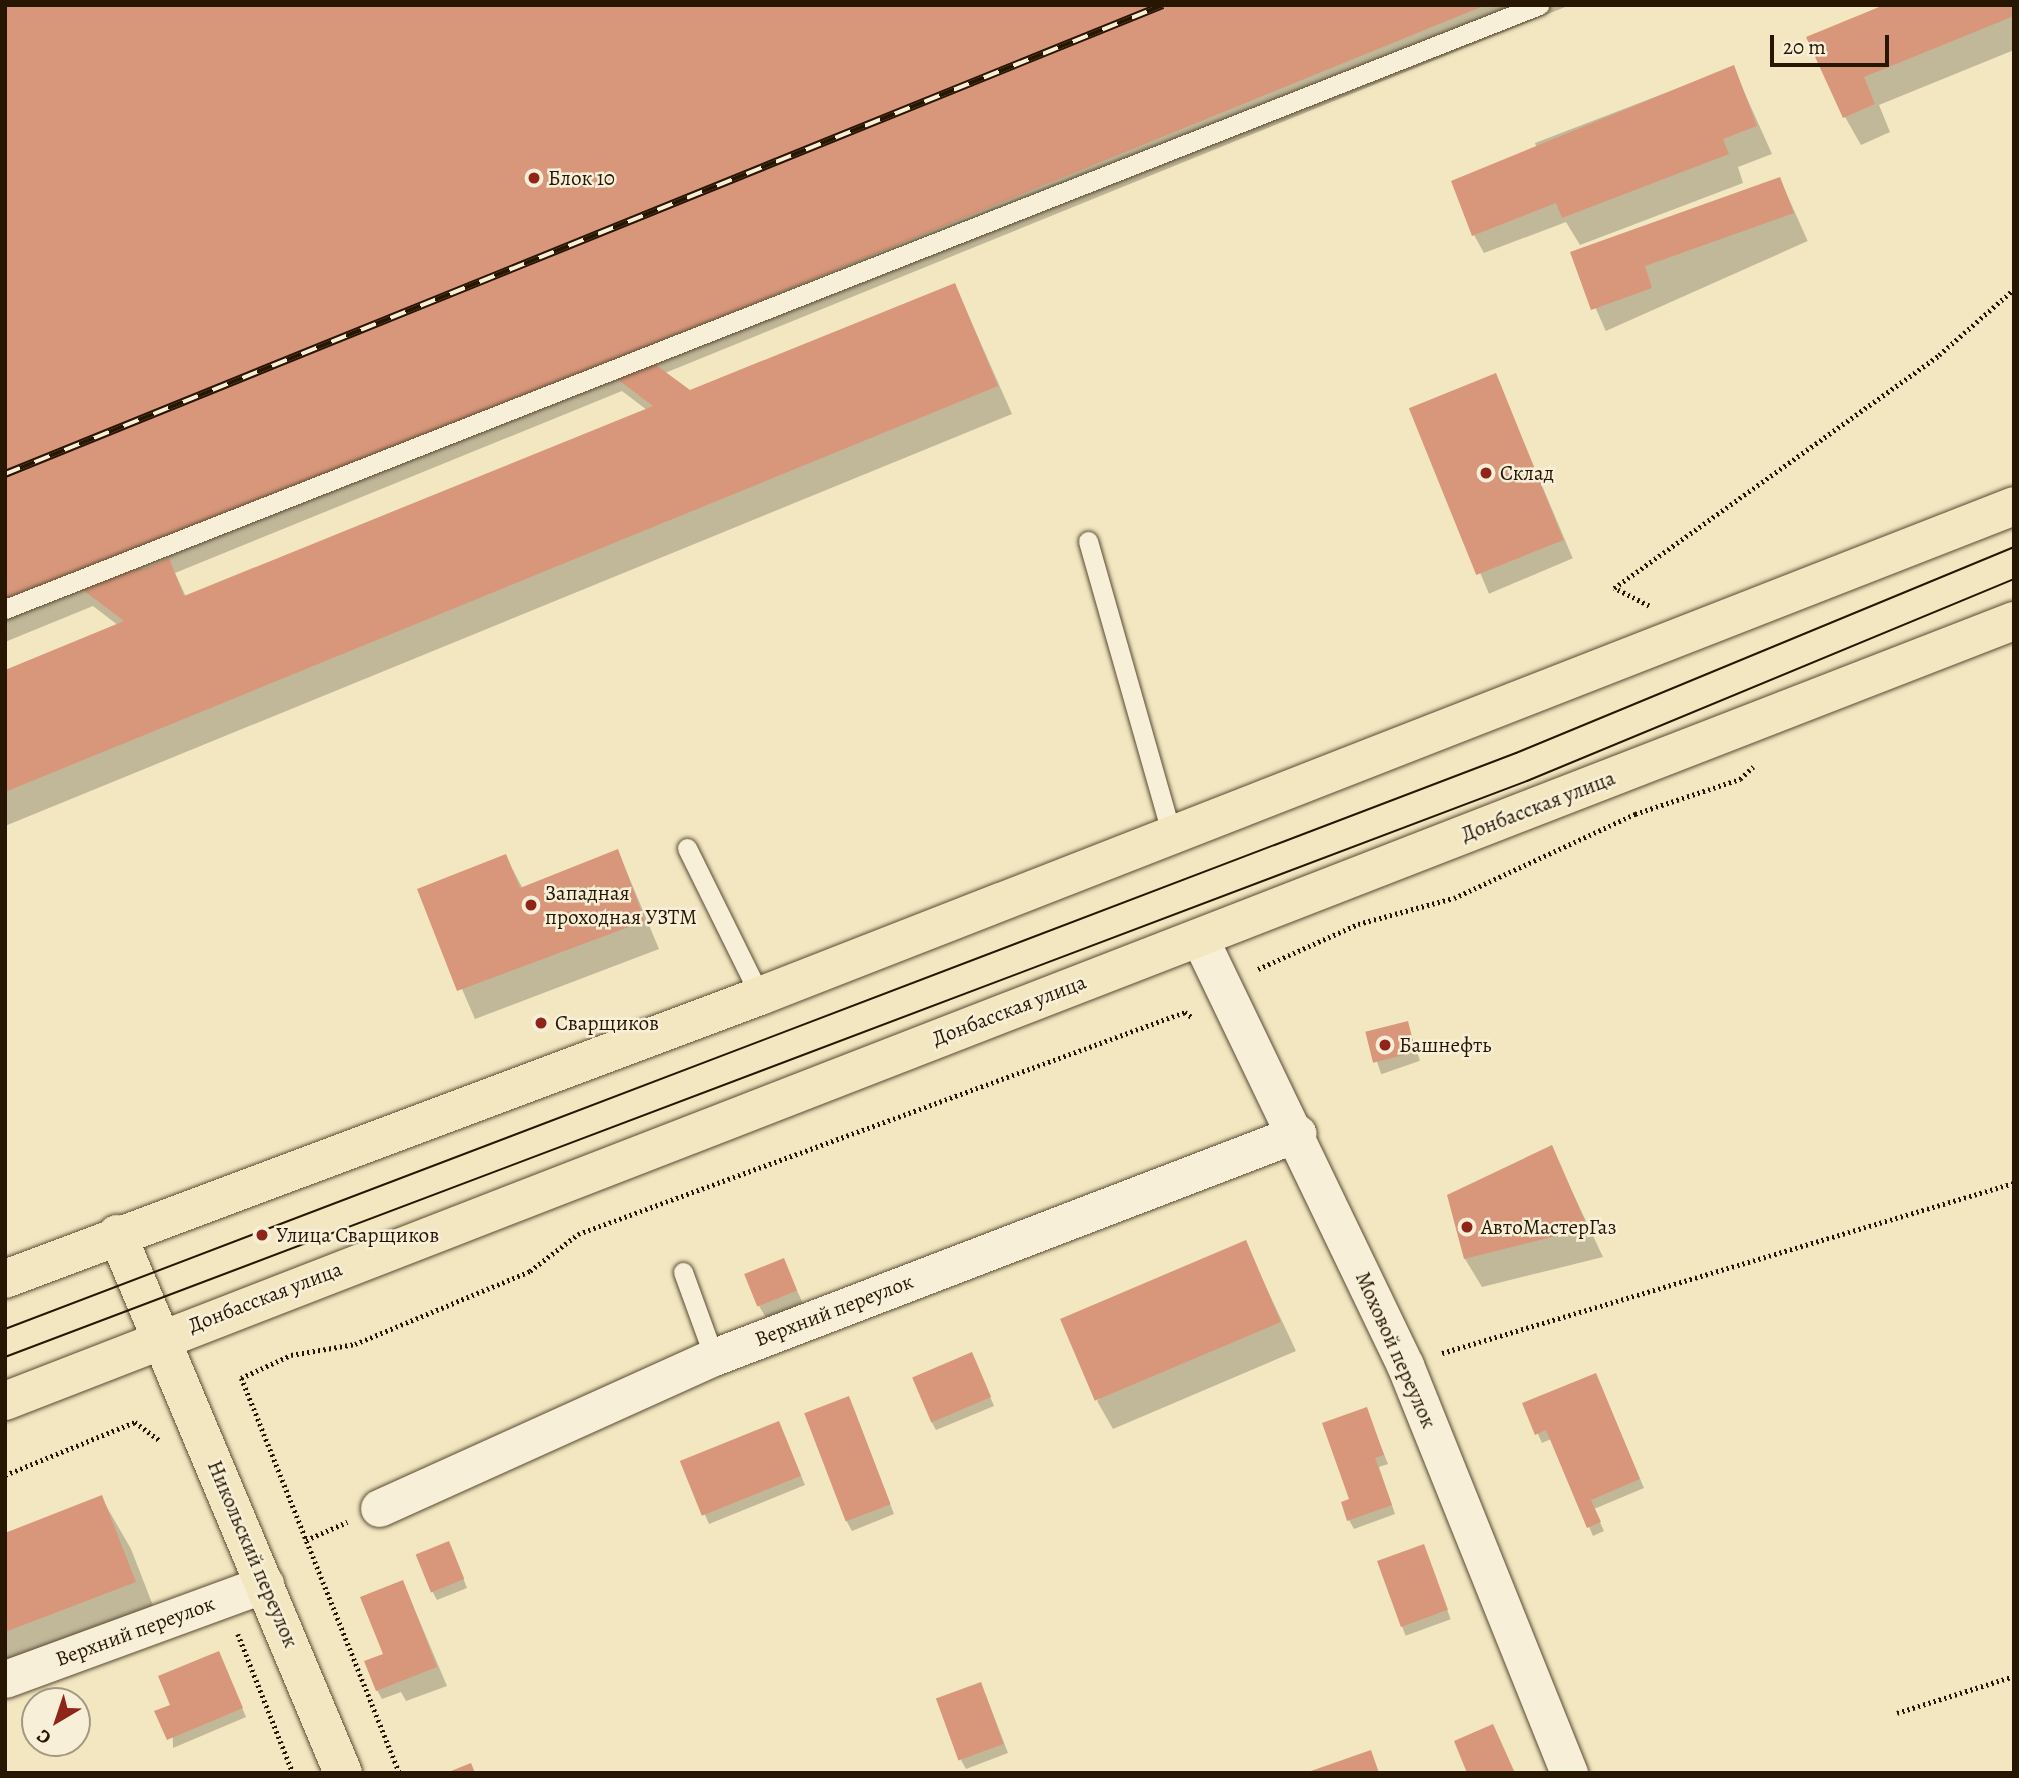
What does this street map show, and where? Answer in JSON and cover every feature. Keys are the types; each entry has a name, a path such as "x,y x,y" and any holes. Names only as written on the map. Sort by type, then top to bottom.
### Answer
{"main road":[{"path":"5,1279 117,1234 760,996 1171,833 2014,506"},
{"name":"Донбасская улица","path":"5,1401 161,1336 2014,621"},
{"name":"Никольский переулок","path":"117,1234 343,1773"}],"street":[{"name":"Моховой переулок","path":"1199,937 1298,1133 1405,1365 1569,1773"},
{"name":"Верхний переулок","path":"379,1508 714,1357 1298,1133"},
{"name":"Верхний переулок","path":"5,1679 265,1584"}],"lane":[{"path":"5,609 1539,5"},
{"path":"1088,541 1171,833"},
{"path":"687,848 760,996"},
{"path":"682,1272 714,1357"}],"path":[{"path":"1615,588 1939,355 2014,289"},
{"path":"1405,1365 2014,1183"},
{"path":"241,1378 399,1773"},
{"path":"5,1475 135,1422 161,1442"},
{"path":"1897,1713 2014,1676"}],"building":[{"name":"Блок 10","path":"5,5 1486,5 637,351 690,390 955,283 998,386 5,792 5,670 124,621 71,581 5,608","holes":["600,366 653,406 184,596 169,558 144,569 107,567"]},
{"path":"1884,5 2014,5 2014,16 1864,77 1875,104 1843,118 1806,37"},
{"path":"1734,65 1757,126 1723,139 1729,154 1562,218 1556,203 1472,236 1451,181"},
{"path":"1780,177 1794,213 1645,266 1652,288 1591,310 1570,252"},
{"name":"Склад","path":"1496,373 1563,540 1476,575 1409,408"},
{"name":"Западная проходная УЗТМ","path":"618,849 645,921 457,991 417,889 506,854 520,888"},
{"path":"1408,1021 1416,1052 1373,1063 1365,1032"},
{"path":"1552,1145 1588,1228 1464,1259 1447,1195"},
{"path":"1246,1240 1281,1322 1095,1401 1060,1319"},
{"path":"784,1258 797,1290 757,1307 744,1274"},
{"path":"972,1352 991,1397 931,1423 912,1377"},
{"path":"1596,1373 1640,1479 1591,1500 1601,1522 1587,1528 1546,1430 1535,1435 1522,1403"},
{"path":"849,1396 891,1504 846,1521 804,1413"},
{"path":"1367,1407 1384,1455 1375,1458 1392,1505 1347,1521 1341,1502 1349,1499 1322,1423"},
{"path":"779,1421 801,1476 702,1516 680,1461"},
{"path":"102,1495 136,1582 5,1632 5,1533"},
{"path":"449,1541 464,1579 431,1593 416,1554"},
{"path":"1424,1544 1448,1610 1401,1627 1377,1561"},
{"path":"403,1580 437,1667 376,1691 364,1661 383,1654 360,1597"},
{"path":"219,1651 243,1708 167,1740 154,1711 170,1705 158,1676"},
{"path":"981,1682 1004,1744 958,1760 936,1698"},
{"path":"1493,1724 1515,1773 1467,1773 1454,1741"},
{"path":"1371,1750 1379,1773 1308,1773 1308,1772"},
{"path":"471,1763 475,1773 446,1773"}],"tram line":[{"path":"5,1329 1516,753 2014,547"},
{"path":"5,1357 1527,781 2014,579"}],"railway":[{"path":"5,474 1163,5"}],"place":[{"name":"Блок 10","path":"534,178"},
{"name":"Склад","path":"1486,473"},
{"name":"Западная проходная УЗТМ","path":"531,905"},
{"name":"Сварщиков","path":"541,1023"},
{"name":"Башнефть","path":"1385,1045"},
{"name":"АвтоМастерГаз","path":"1467,1227"},
{"name":"Улица Сварщиков","path":"262,1235"}]}
